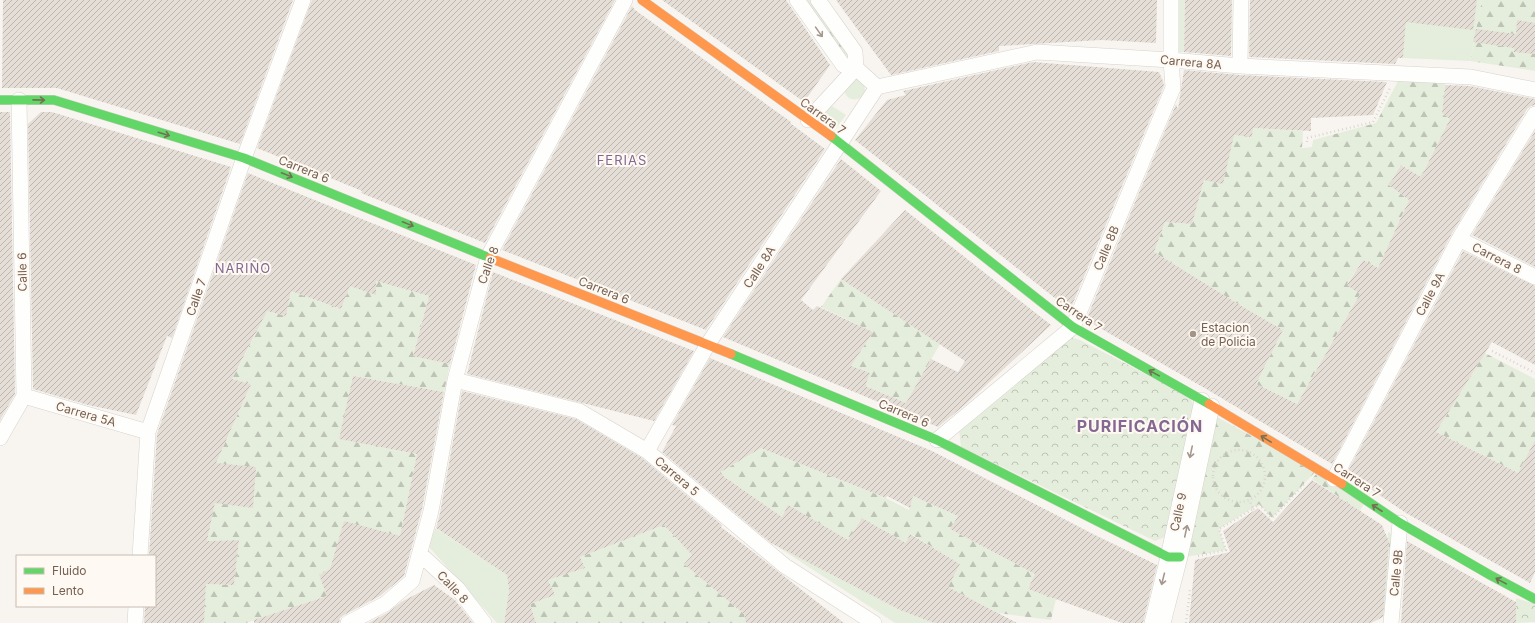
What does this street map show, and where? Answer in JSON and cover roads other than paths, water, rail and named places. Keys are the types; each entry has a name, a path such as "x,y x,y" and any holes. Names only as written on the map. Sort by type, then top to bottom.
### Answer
{"street":[{"name":"Calle 7","path":"140,555 148,432 244,158 303,0"},
{"name":"Calle 8","path":"348,623 385,604 412,581 431,511 455,380 488,257 625,0"},
{"name":"Carrera 7","path":"642,0 840,143 1073,328 1207,403 1334,479 1400,523 1534,595"},
{"path":"797,0 843,65 856,68 877,87"},
{"path":"808,120 856,68 855,52 818,0"},
{"name":"Calle 8B","path":"937,440 1073,328 1172,88 1170,60 1171,0"},
{"path":"1240,66 1241,0"},
{"name":"Carrera 8A","path":"877,87 1037,52 1240,66 1471,77 1535,90"},
{"name":"Calle 8A","path":"647,451 708,344 877,87"},
{"name":"Carrera 6","path":"0,100 54,100 244,158 708,344 937,440 1174,557"},
{"name":"Calle 6","path":"19,100 24,396"},
{"name":"Calle 9A","path":"1334,479 1459,239 1535,114"},
{"name":"Carrera 8","path":"1459,239 1535,277"},
{"name":"Carrera 5","path":"455,380 579,410 647,451 786,566 874,623"},
{"path":"0,438 24,396"},
{"name":"Carrera 5A","path":"24,396 148,432"},
{"name":"Calle 9","path":"1163,623 1174,557 1207,403"},
{"name":"Calle 9B","path":"1391,623 1400,523"},
{"name":"Calle 8","path":"420,554 458,589 484,623"},
{"name":"Calle 9","path":"1152,623 1174,557"},
{"path":"135,623 136,607"}],"place":[{"name":"Estacion de Policia","path":"1193,334"}],"district":[{"name":"FERIAS","path":"622,160"},
{"name":"NARIÑO","path":"243,268"},
{"name":"PURIFICACIÓN","path":"1140,426"}]}
